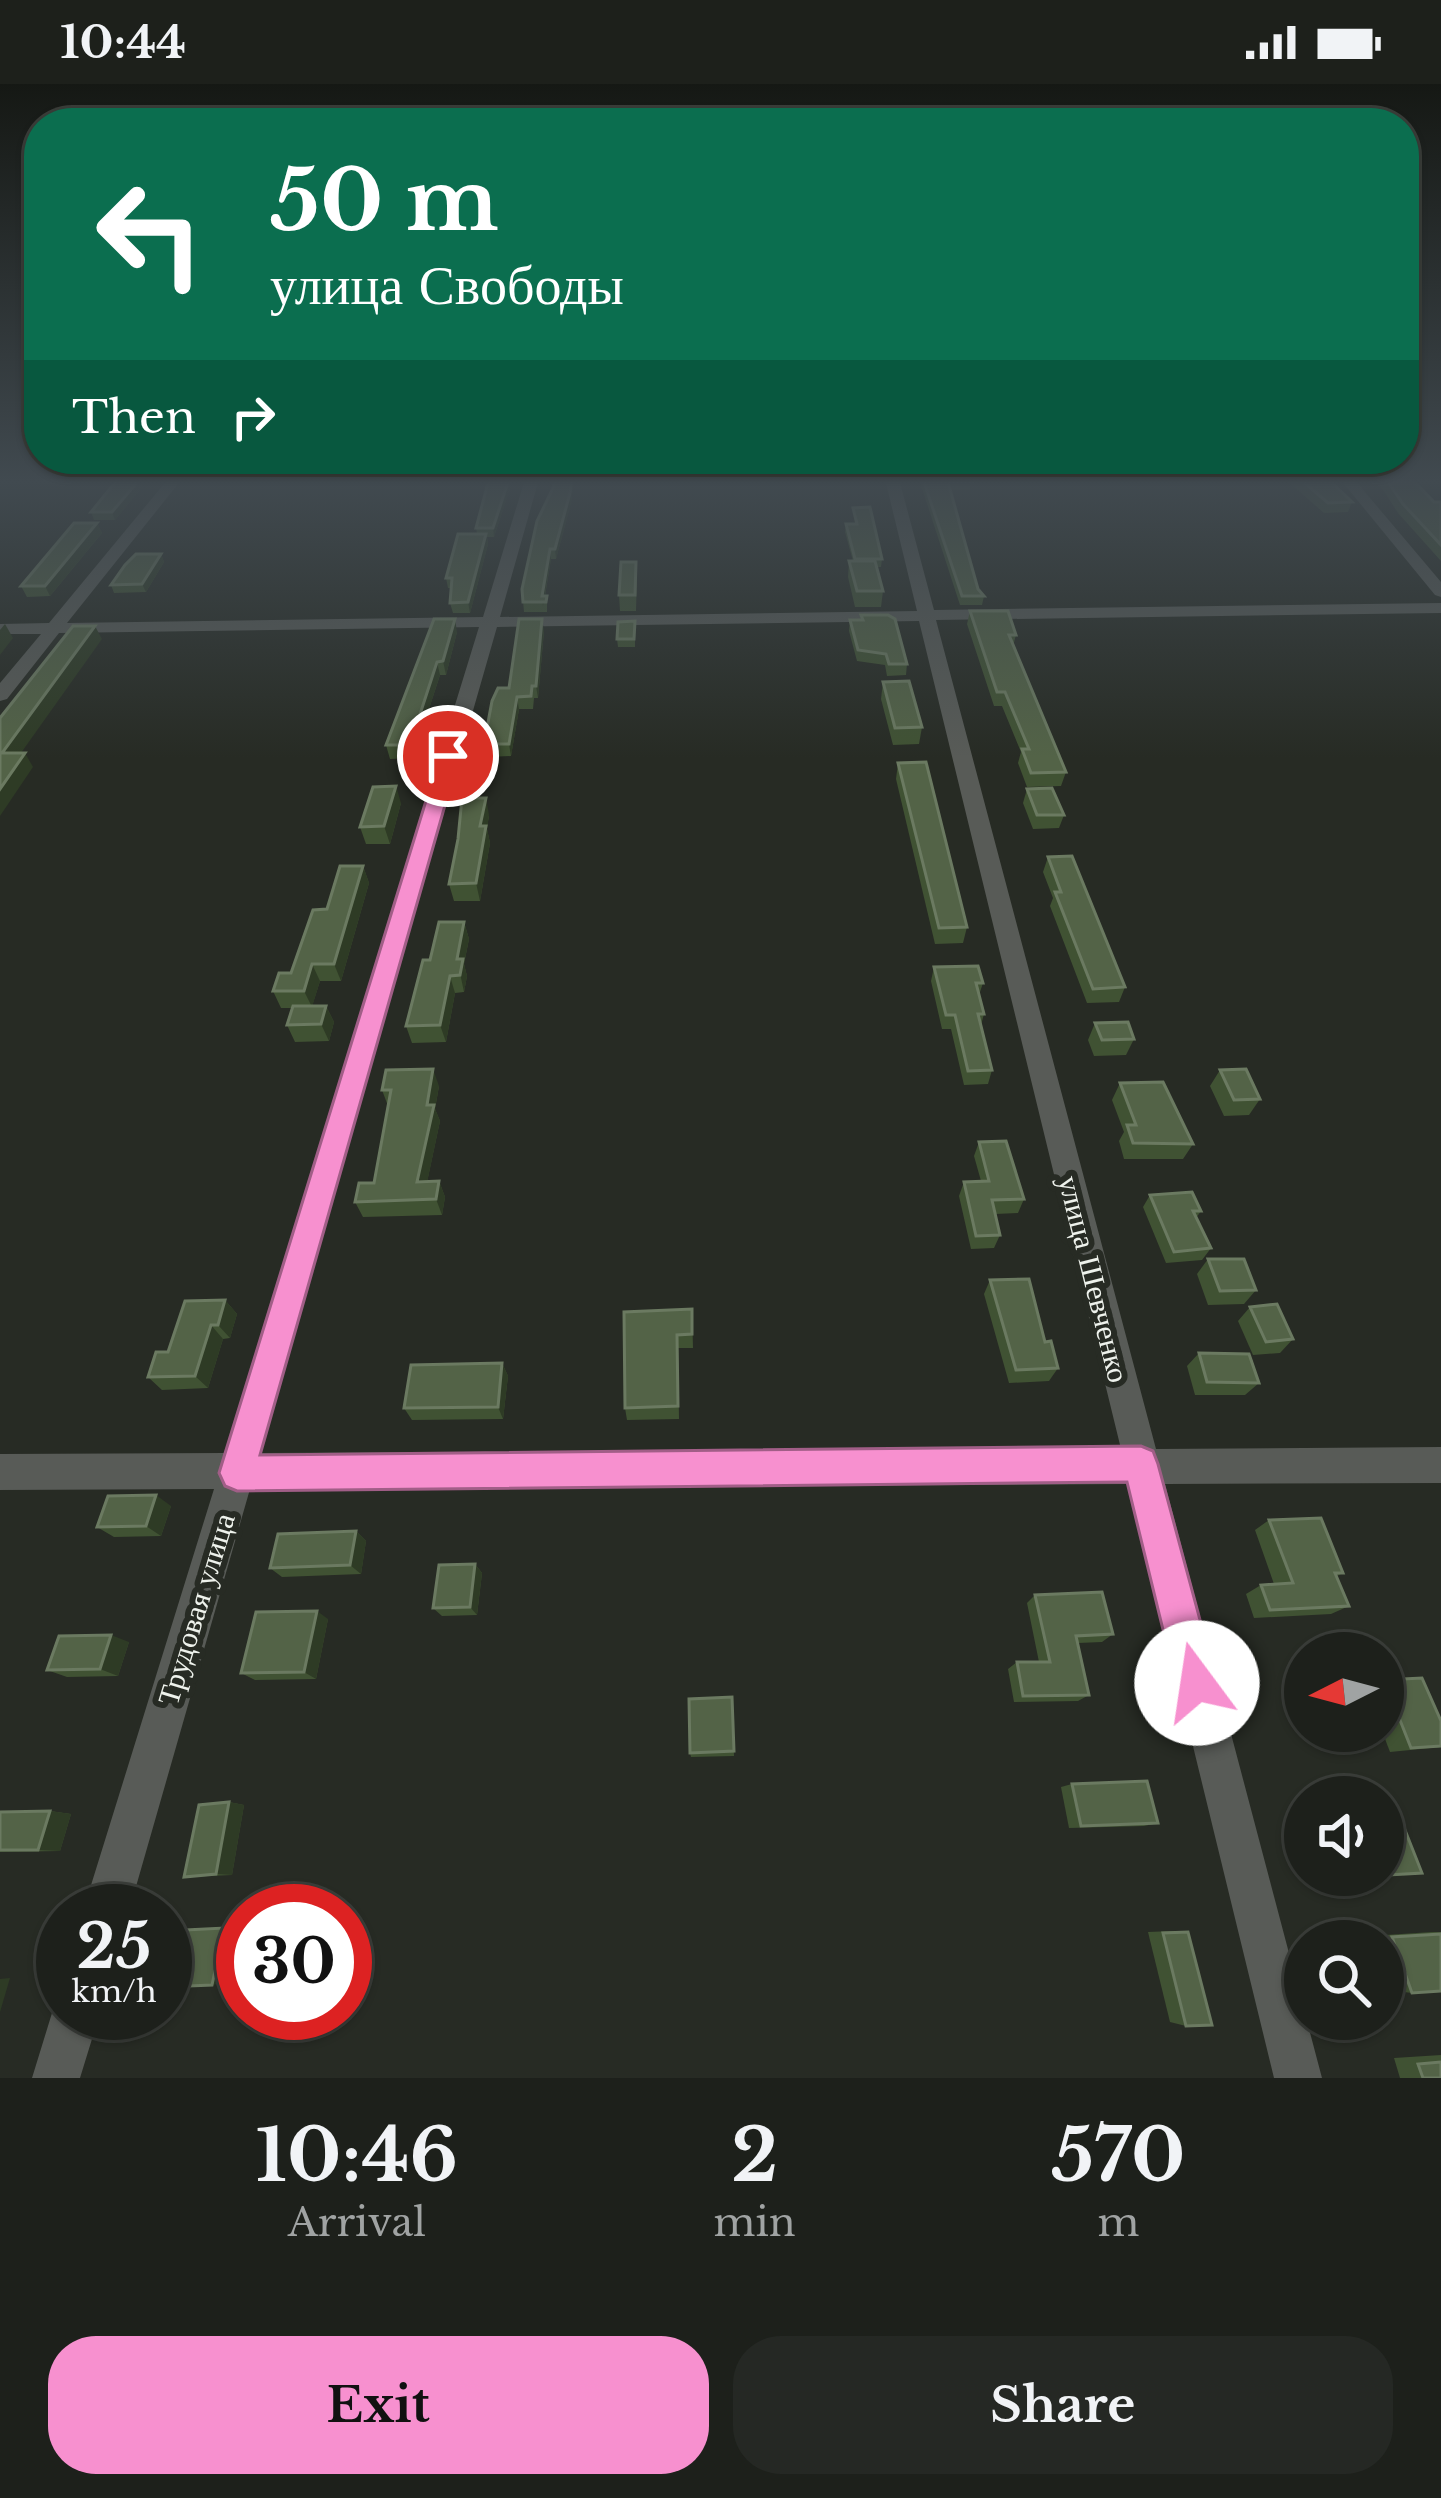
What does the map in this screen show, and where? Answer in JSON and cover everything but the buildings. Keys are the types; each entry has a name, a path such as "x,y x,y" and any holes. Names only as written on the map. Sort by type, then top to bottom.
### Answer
{"street":[{"path":"0,695 99,572"},
{"name":"Трудовая улица","path":"114,1884 503,572"},
{"name":"улица Шевченко","path":"916,572 1298,2078"},
{"path":"0,629 1441,608"},
{"path":"0,1472 1441,1465"},
{"path":"56,2078 68,2040"}],"route":[{"path":"448,756 237,1473 1141,1464 1197,1683"}]}
